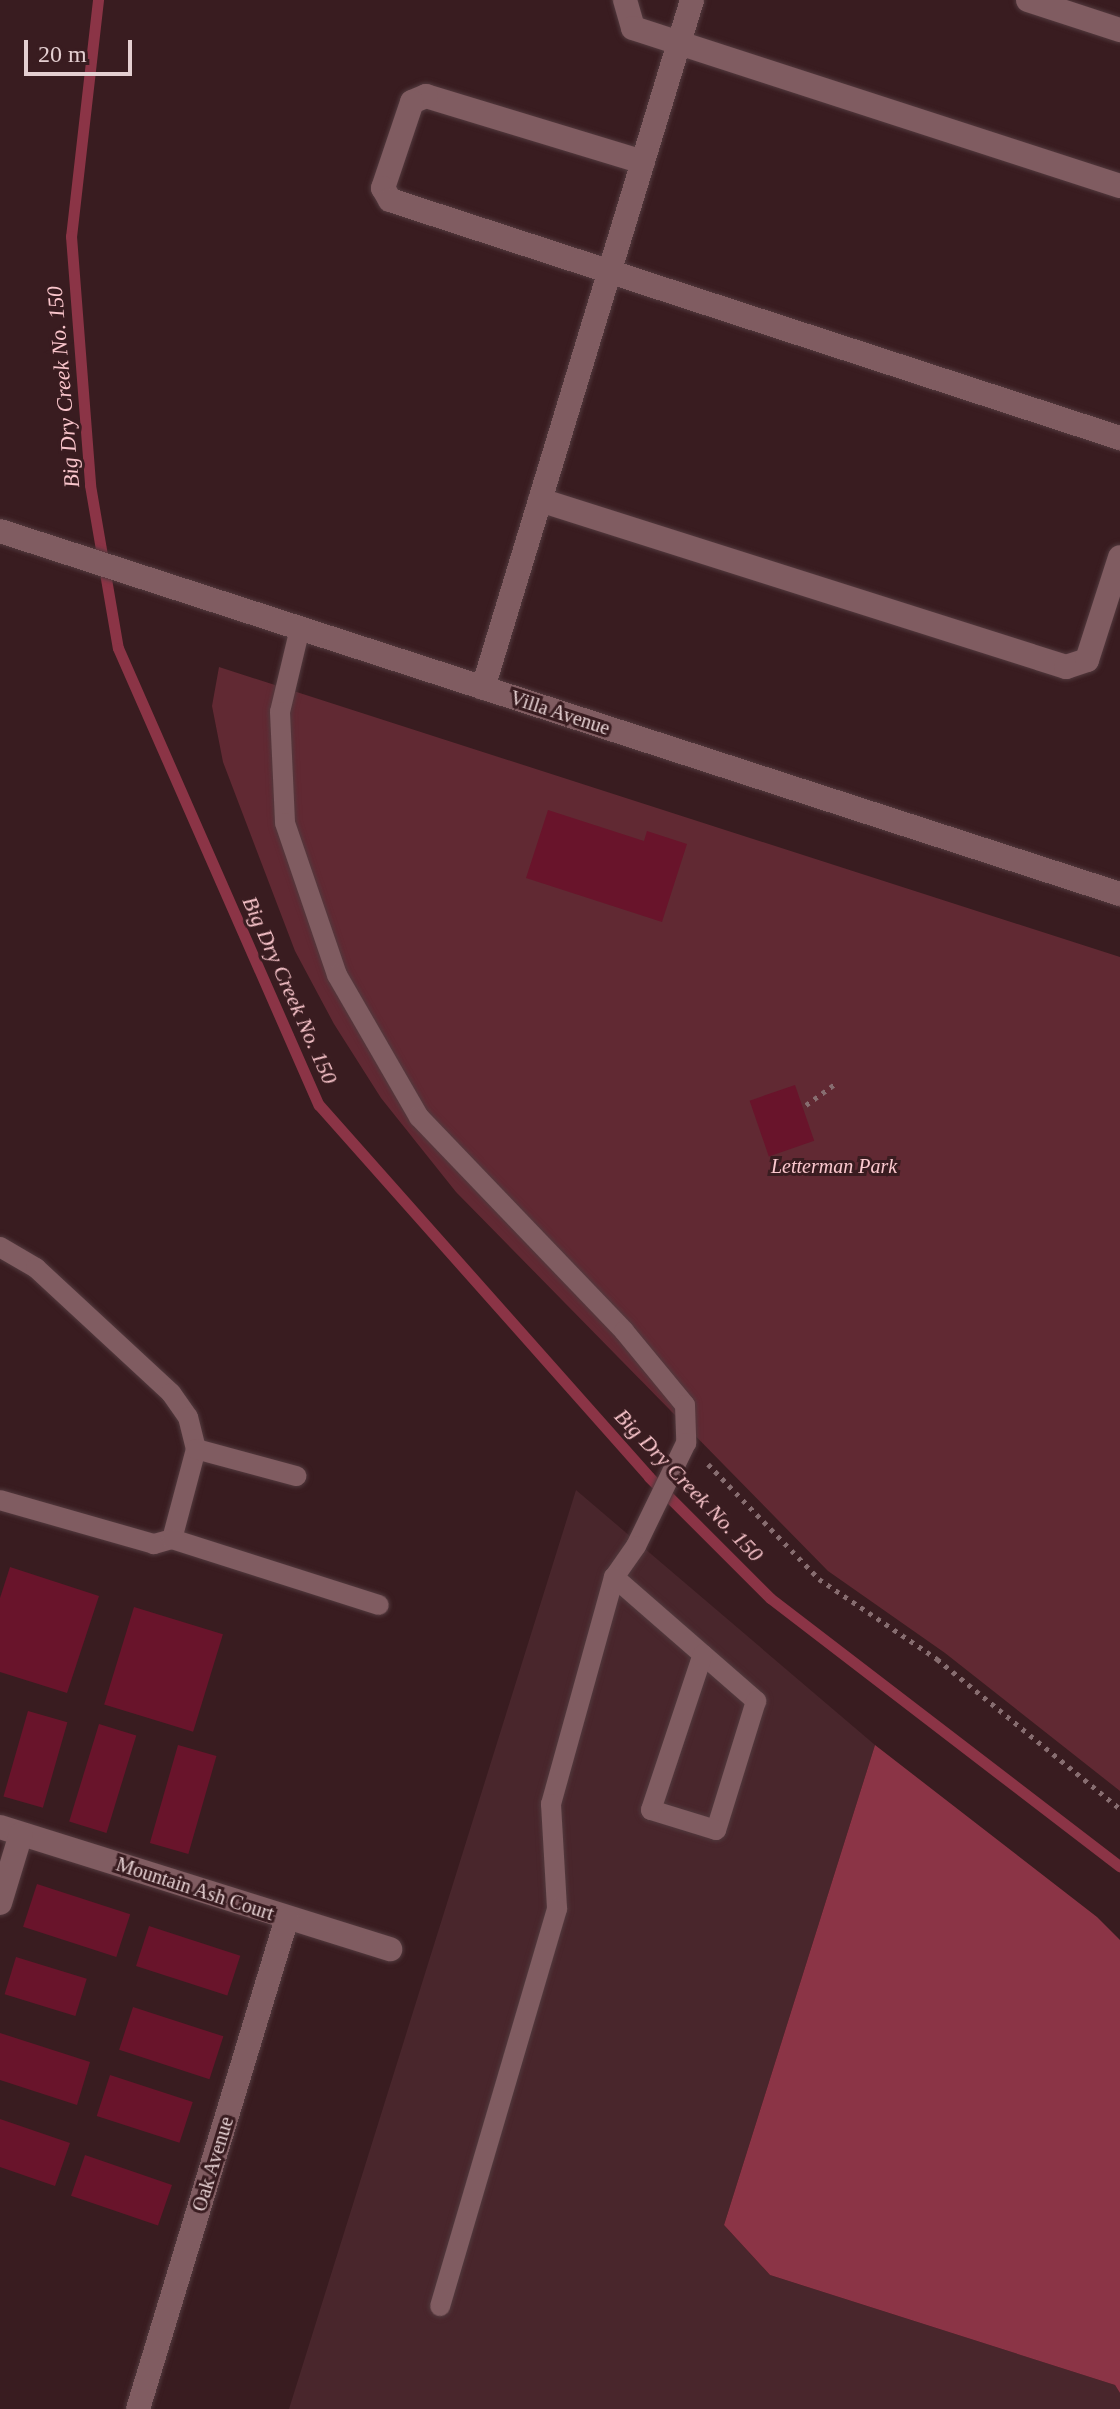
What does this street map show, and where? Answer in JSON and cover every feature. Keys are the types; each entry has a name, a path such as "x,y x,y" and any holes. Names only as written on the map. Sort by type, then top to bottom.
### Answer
{"street":[{"path":"625,0 633,28 1120,186"},
{"path":"483,688 692,0"},
{"path":"1028,0 1120,30"},
{"path":"643,162 426,96 412,102 383,188 390,200 1120,438"},
{"path":"540,500 1066,667 1087,660 1120,557"},
{"name":"Villa Avenue","path":"0,531 1120,894"},
{"path":"0,1903 11,1830"},
{"name":"Mountain Ash Court","path":"11,1830 390,1949"},
{"name":"Oak Avenue","path":"138,2409 287,1918"}],"lane":[{"path":"300,628 280,712 285,823 337,975 419,1117 624,1331 685,1405 686,1443 636,1546 614,1577 551,1804 557,1909 440,2306"},
{"path":"0,1247 36,1268 171,1393 188,1417 196,1449 172,1539"},
{"path":"196,1449 296,1476"},
{"path":"0,1500 154,1544 172,1539 379,1605"},
{"path":"614,1577 703,1654 756,1701 716,1830 651,1810 703,1654"}],"path":[{"path":"806,1105 836,1083"},
{"path":"686,1443 819,1579 937,1659 1120,1809"}],"shaded area":[{"path":"576,1490 875,1745 724,2225 770,2275 1115,2385 1120,2393 1120,2409 289,2409"},
{"path":"875,1745 1097,1917 1120,1940 1120,2393 1115,2385 770,2275 724,2225"}],"green space":[{"name":"Letterman Park","path":"219,667 1120,957 1120,1791 945,1653 828,1571 456,1192 381,1098 334,1024 295,951 223,762 212,706"}],"building":[{"path":"548,810 644,841 647,831 687,844 662,922 526,878"},
{"path":"795,1085 814,1141 769,1156 750,1101"},
{"path":"10,1567 99,1596 67,1693 0,1672 0,1598"},
{"path":"134,1607 223,1634 193,1732 104,1705"},
{"path":"28,1711 67,1722 43,1808 3,1797"},
{"path":"99,1724 136,1735 106,1833 69,1822"},
{"path":"178,1745 216,1756 188,1854 150,1843"},
{"path":"37,1884 130,1914 116,1957 23,1927"},
{"path":"149,1926 240,1956 227,1996 136,1966"},
{"path":"16,1957 87,1979 75,2016 5,1994"},
{"path":"133,2007 223,2036 209,2079 119,2050"},
{"path":"0,2033 90,2062 77,2105 0,2080"},
{"path":"110,2075 193,2102 179,2143 97,2116"},
{"path":"0,2119 70,2143 55,2186 0,2167"},
{"path":"85,2155 172,2185 158,2226 71,2196"}],"waterway":[{"name":"Big Dry Creek No. 150","path":"98,0 71,236 90,485 118,648 319,1105 649,1477 770,1598 1120,1867"}]}
